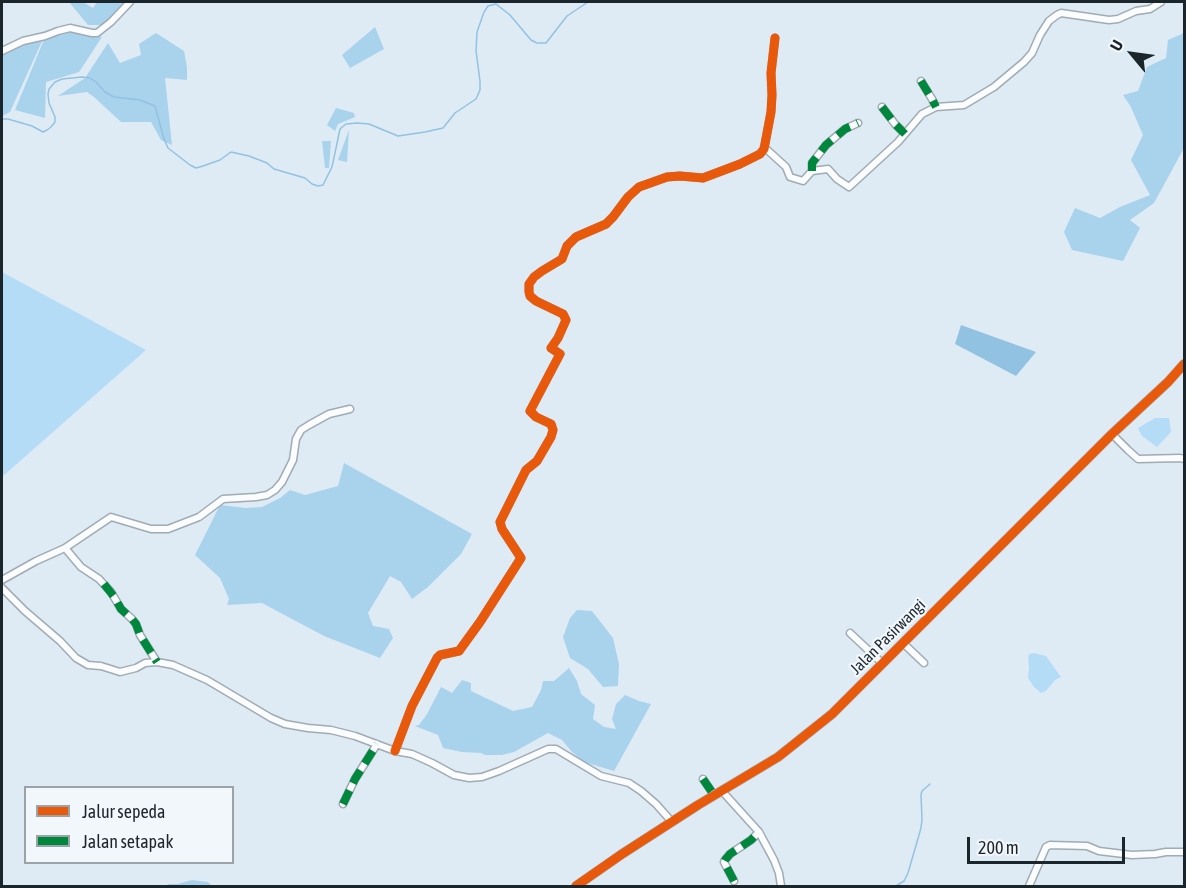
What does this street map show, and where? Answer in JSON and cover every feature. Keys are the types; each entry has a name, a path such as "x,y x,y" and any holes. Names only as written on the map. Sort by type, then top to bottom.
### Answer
{"street":[{"path":"2,51 23,41 70,28 97,33 130,2"},
{"path":"764,147 786,167 789,177 802,181 812,171 828,169 849,187 898,142 921,114 936,107 964,105 994,87 1032,53 1049,21 1057,15 1061,13 1109,20 1118,19 1136,11 1150,9 1161,2"},
{"path":"395,751 412,706 437,658 440,655 459,651 521,558 500,522 526,470 537,460 551,437 553,430 551,424 536,417 530,411 560,354 551,348 566,320 563,314 530,296 529,284 534,277 562,259 567,246 576,237 606,224 639,187 667,177 703,178 760,154 764,147 771,112 771,73 775,38"},
{"path":"921,81 936,107"},
{"path":"882,107 905,134"},
{"path":"812,171 812,163 826,145 845,129 858,123"},
{"name":"Jalan Pasirwangi","path":"576,886 714,795 778,757 819,726 1185,364"},
{"path":"2,580 65,548 111,517 151,529 168,530 199,517 223,499 256,498 267,495 282,482 293,460 296,439 302,430 329,414 350,409"},
{"path":"1112,434 1138,459 1185,459"},
{"path":"65,548 81,567 99,579 111,592 121,609 136,624 140,635 157,662"},
{"path":"3,593 84,663 120,672 145,663 173,664 207,680 285,724 356,736 395,751 412,754 454,775 469,778 482,777 548,749 556,749 601,776 629,783 656,804 672,822"},
{"path":"850,633 882,663"},
{"path":"903,643 924,663"},
{"path":"344,804 358,774 377,744"},
{"path":"703,779 714,795"},
{"path":"722,791 759,832 774,860 781,886"},
{"path":"734,881 725,860 729,854 759,832"},
{"path":"1029,886 1046,847 1050,845 1087,846 1100,851 1132,855 1185,852"}],"shaded area":[{"path":"69,2 83,2 93,8 97,2 125,2 104,25 88,25"},
{"path":"375,27 384,49 350,68 342,55"},
{"path":"73,30 102,37 79,72 46,82 45,118 15,110 45,37"},
{"path":"156,33 184,51 187,67 187,80 165,78 172,145 161,140 151,122 121,122 87,92 58,96 85,78 108,43 120,63 141,55 139,44"},
{"path":"1184,33 1184,148 1154,203 1130,220 1140,228 1123,261 1072,250 1064,232 1075,208 1100,218 1150,195 1131,160 1143,135 1123,95 1138,91 1147,67 1166,58 1168,40"},
{"path":"43,39 10,112 2,116 2,52 9,44"},
{"path":"336,108 354,113 355,117 338,124 335,131 327,125"},
{"path":"349,130 347,162 338,160"},
{"path":"322,141 331,141 329,168 325,168"},
{"path":"2,272 146,350 2,477"},
{"path":"961,325 1036,352 1016,376 955,344"},
{"path":"1155,418 1169,418 1171,432 1157,447 1142,436 1138,428"},
{"path":"344,463 472,534 461,554 428,587 412,599 401,582 390,576 368,613 373,626 389,629 393,638 380,658 324,636 262,603 227,605 229,599 220,578 195,555 220,505 262,507 290,490 305,495 338,486"},
{"path":"577,610 592,611 613,638 619,664 618,686 603,687 588,669 570,658 563,637 570,618"},
{"path":"1029,654 1046,656 1061,677 1041,693 1028,678 1028,658"},
{"path":"569,668 577,681 581,694 595,705 593,719 604,727 616,729 612,719 616,704 625,695 651,704 614,771 584,762 562,740 548,733 514,752 485,755 443,748 438,735 415,726 419,725 427,714 441,687 452,693 462,680 471,683 471,691 513,711 532,707 543,681 554,681"},
{"path":"192,880 208,882 212,886 167,886 168,884"}],"waterway":[{"path":"2,119 32,126 43,132 55,122 48,94 55,82 62,79 90,78 114,97 140,100 155,106 168,148 196,168 220,160 231,152 267,163 274,169 305,178 318,186 323,185 332,167 340,129 346,124 369,124 398,136 425,132 443,128 455,113 476,99 480,90 476,51 477,32 488,6 496,4 510,15 531,40 546,43 567,16 588,2"},
{"path":"896,886 904,881 908,873 921,828 921,795 930,784"}],"marked path":[{"path":"921,81 936,107"},
{"path":"882,107 905,134"},
{"path":"812,171 812,163 826,145 845,129 858,123"},
{"path":"104,584 121,609 136,624 140,635 157,662"},
{"path":"343,804 355,779 377,744"},
{"path":"703,779 714,795"},
{"path":"734,881 725,860 759,832"}],"cycle path":[{"path":"395,751 412,706 437,658 440,655 459,651 521,558 500,522 526,470 537,461 551,437 553,430 551,424 536,417 530,411 560,354 551,348 566,320 563,314 530,296 529,284 534,277 562,259 567,246 576,237 606,224 639,187 667,177 703,178 760,154 764,149 771,112 771,73 775,38"},
{"path":"576,886 698,805 778,757 832,714 1184,364"}]}
